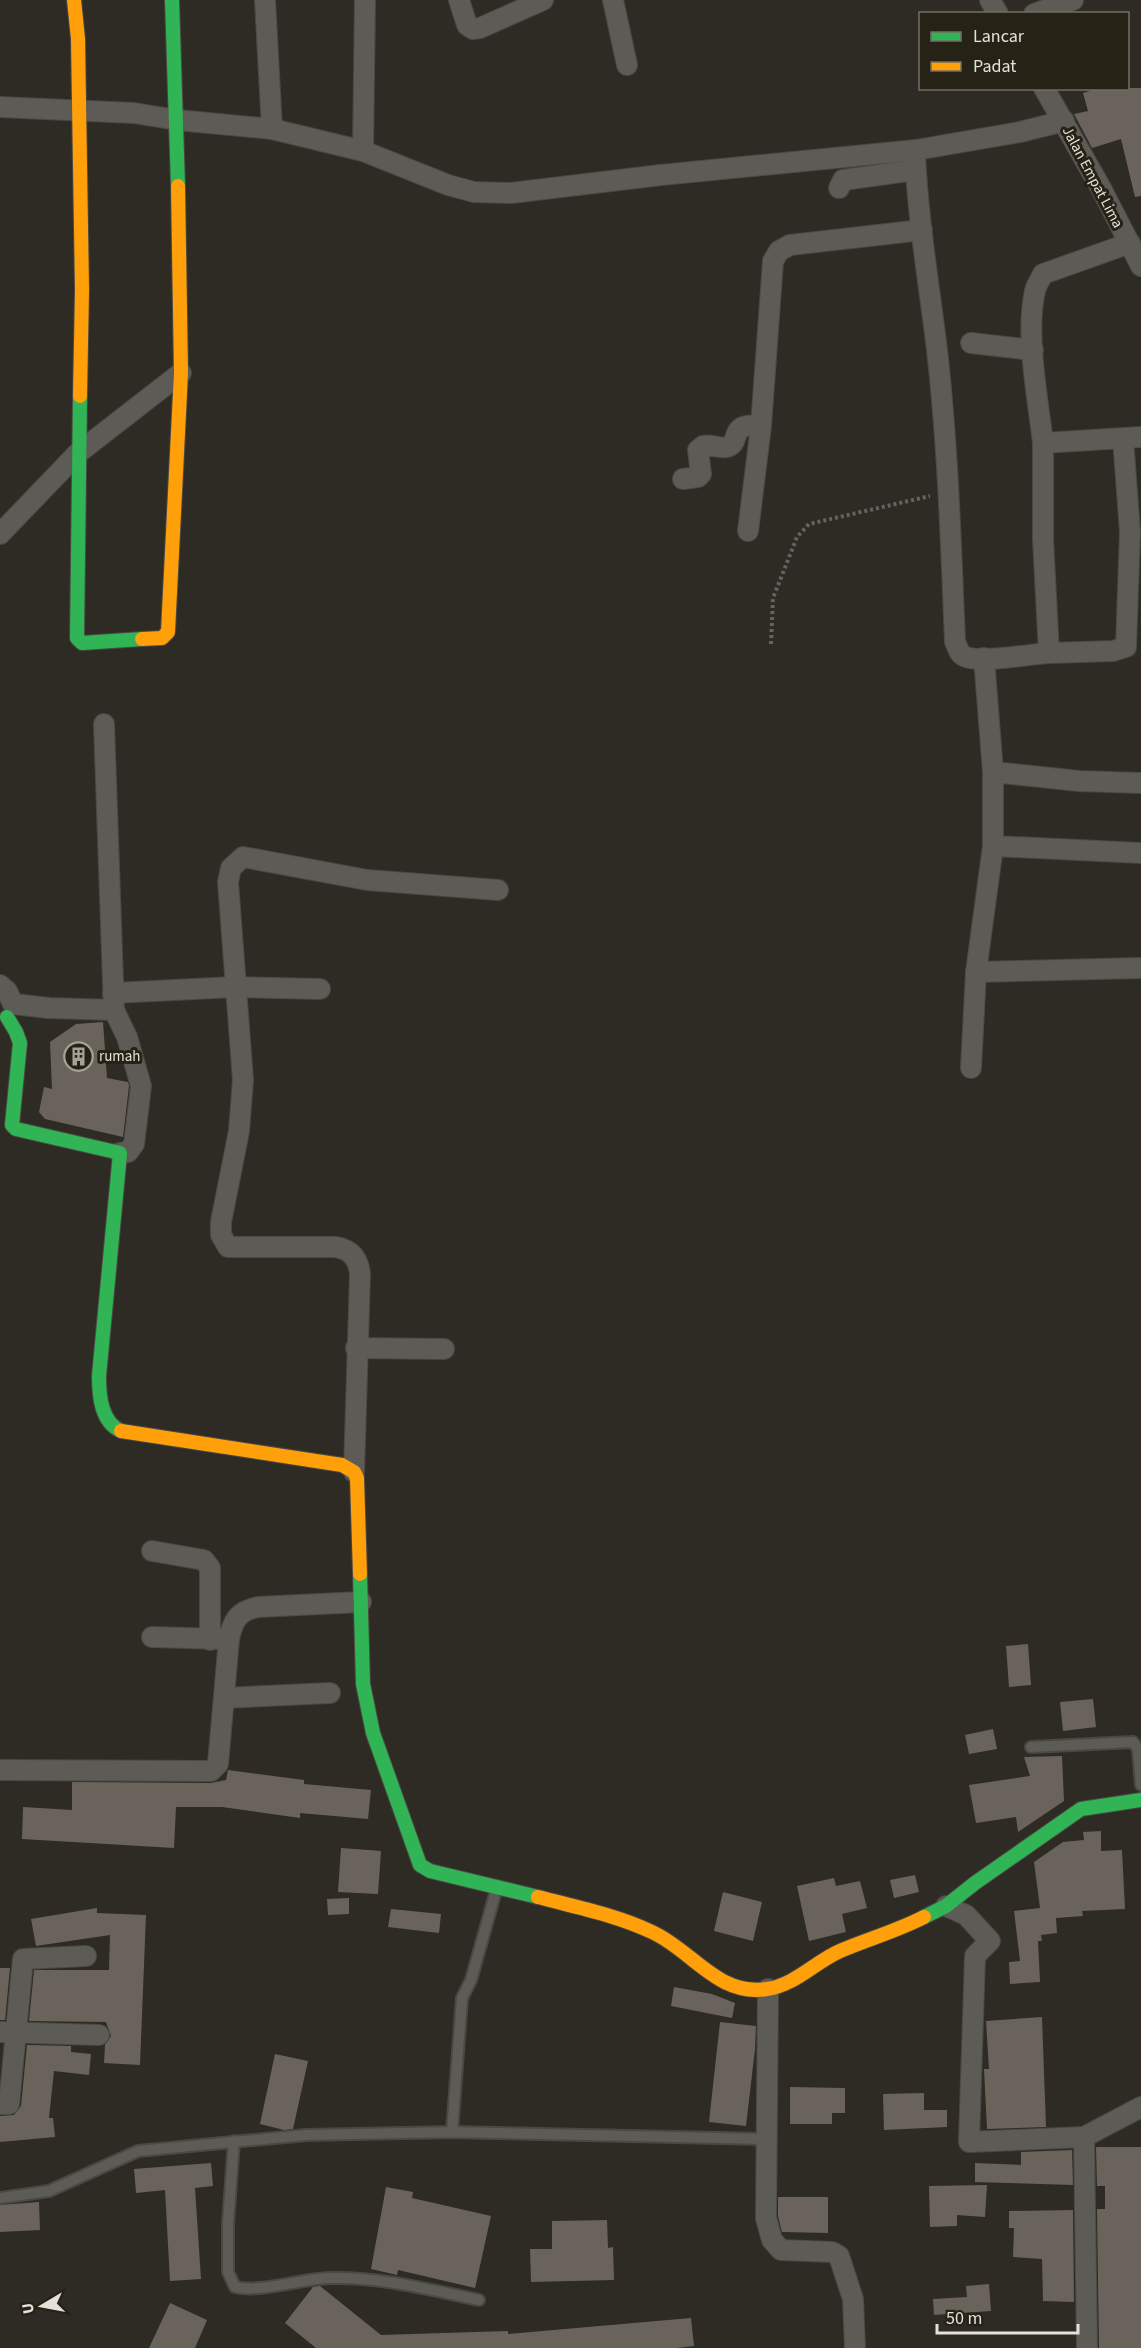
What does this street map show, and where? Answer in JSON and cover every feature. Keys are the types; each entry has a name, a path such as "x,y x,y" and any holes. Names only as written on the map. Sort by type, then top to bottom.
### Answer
{"street":[{"path":"74,0 78,39 82,290 76,638 82,643 166,637 168,633 176,508 180,373 177,120 172,0"},
{"path":"265,0 272,129"},
{"path":"363,151 365,0"},
{"path":"459,0 467,25 473,29 543,0"},
{"path":"613,0 627,65"},
{"path":"1040,12 1073,0"},
{"name":"Jalan Empat Lima","path":"1045,90 1141,266"},
{"path":"0,107 134,113 177,120 272,129 363,151 448,185 474,192 511,193 661,175 916,150 1064,122"},
{"path":"916,150 915,170 937,351 948,491 956,642 960,653 966,657 1113,651 1126,647 1132,437 1043,443"},
{"path":"839,188 843,180 915,170"},
{"path":"748,531 761,426 773,261 779,251 789,245 922,230"},
{"path":"1049,653 1043,539 1043,443 1032,325 1035,289 1043,274 1130,243"},
{"path":"971,343 1033,350"},
{"path":"0,534 78,453 180,373"},
{"path":"683,479 698,477 701,474 698,450 703,446 727,447 732,444 739,429 743,426 761,426"},
{"path":"971,1068 976,972 993,846 993,772 984,658"},
{"path":"0,985 7,991 7,1014 17,1034 20,1049 12,1106 12,1125 16,1129 120,1154 128,1152 134,1144 141,1086 127,1037 113,1002 104,724"},
{"path":"993,772 1079,781 1141,783"},
{"path":"993,846 1141,853"},
{"path":"498,890 367,880 243,857 231,868 228,882 243,1080 239,1131 224,1205 221,1235 228,1247 335,1247 348,1251 360,1268 354,1472 359,1484 363,1684 368,1715 420,1865 430,1871 592,1911 651,1931 666,1939 727,1984 745,1989 768,1989 805,1974 838,1952 900,1929 946,1906 1081,1809 1141,1800"},
{"path":"976,972 1141,968"},
{"path":"7,1014 235,987 320,989"},
{"path":"120,1154 99,1376 100,1402 109,1422 119,1431 342,1465 354,1472"},
{"path":"357,1348 444,1349"},
{"path":"0,1770 211,1771 218,1764 224,1698 210,1568 204,1560 152,1551"},
{"path":"219,1639 238,1615 246,1609 361,1602"},
{"path":"152,1637 219,1639"},
{"path":"224,1698 330,1693"},
{"path":"946,1906 966,1915 990,1941 975,1956 969,2142 1084,2137 1141,2107"},
{"path":"0,2104 9,2104 8,2033 22,1959 86,1956"},
{"path":"768,1989 766,2218 772,2240 781,2250 832,2252 839,2256 853,2299 855,2348"},
{"path":"8,2033 99,2035"},
{"path":"1084,2137 1087,2348"}],"lane":[{"path":"1031,1747 1134,1742 1138,1749 1141,1785"},
{"path":"452,2132 462,1998 471,1980 497,1886"},
{"path":"0,2198 50,2192 138,2151 306,2135 452,2132 765,2139"},
{"path":"234,2141 228,2223 228,2272 235,2287 251,2290 269,2285 331,2278 399,2284 479,2300"}],"path":[{"path":"771,644 773,598 797,537 809,525 948,491"}],"building":[{"path":"1141,88 1141,196 1135,197 1121,139 1092,148 1074,114 1088,111 1083,93 1093,90"},
{"path":"103,1022 107,1078 128,1082 129,1086 123,1137 45,1119 39,1112 44,1087 52,1089 50,1042 76,1024"},
{"path":"1028,1644 1031,1685 1009,1687 1006,1646"},
{"path":"1093,1699 1096,1727 1063,1731 1060,1702"},
{"path":"993,1729 997,1749 969,1754 965,1735"},
{"path":"1062,1756 1064,1801 1018,1832 1016,1817 976,1823 969,1785 1030,1776 1024,1757"},
{"path":"228,1770 304,1780 304,1784 371,1790 368,1819 300,1813 300,1818 222,1807 176,1807 174,1848 22,1839 23,1807 72,1810 72,1782 211,1783 226,1780"},
{"path":"1101,1831 1101,1851 1122,1850 1125,1909 1082,1911 1083,1916 1056,1918 1057,1933 1041,1935 1042,1941 1038,1941 1040,1982 1010,1984 1009,1962 1020,1961 1014,1911 1040,1908 1034,1862 1063,1842 1084,1840 1083,1832"},
{"path":"341,1848 381,1851 378,1894 338,1892"},
{"path":"915,1875 919,1892 894,1898 890,1880"},
{"path":"834,1878 836,1886 860,1881 867,1908 842,1914 846,1932 809,1941 797,1886"},
{"path":"723,1892 762,1902 753,1941 714,1931"},
{"path":"349,1898 349,1914 328,1915 327,1899"},
{"path":"97,1908 97,1913 146,1915 140,2065 104,2063 105,2045 111,2036 106,2022 29,2021 34,1970 109,1970 110,1935 36,1946 31,1919"},
{"path":"391,1909 441,1914 439,1933 388,1927"},
{"path":"0,1968 10,1968 5,2020 0,2020"},
{"path":"674,1987 712,1994 735,2003 732,2018 671,2006"},
{"path":"1042,2017 1046,2127 987,2129 984,2069 989,2069 986,2021"},
{"path":"720,2022 756,2026 746,2126 709,2122"},
{"path":"27,2045 71,2046 71,2052 91,2054 89,2075 54,2071 49,2118 53,2118 55,2137 0,2142 0,2116 14,2115 21,2106"},
{"path":"275,2054 308,2061 293,2129 284,2130 260,2124"},
{"path":"790,2087 845,2088 845,2113 832,2113 832,2124 790,2124"},
{"path":"924,2093 924,2110 947,2110 947,2127 884,2130 883,2094"},
{"path":"1096,2147 1141,2147 1141,2348 1099,2348 1097,2209 1105,2209 1105,2186 1097,2186"},
{"path":"1072,2150 1073,2185 975,2182 975,2163 1021,2165 1021,2152"},
{"path":"211,2163 213,2186 195,2188 201,2279 170,2281 165,2190 136,2193 134,2169"},
{"path":"987,2185 985,2217 957,2215 957,2226 930,2227 929,2186"},
{"path":"386,2187 413,2192 412,2198 491,2216 475,2288 398,2270 397,2275 371,2269"},
{"path":"778,2197 828,2197 828,2233 782,2232 778,2216"},
{"path":"39,2202 40,2230 0,2232 0,2205"},
{"path":"1073,2210 1074,2302 1043,2301 1042,2259 1013,2257 1014,2228 1009,2228 1009,2211"},
{"path":"607,2220 608,2248 613,2247 614,2280 531,2282 530,2249 552,2249 552,2221"},
{"path":"989,2284 991,2311 934,2315 933,2299 967,2297 966,2286"},
{"path":"320,2286 381,2335 508,2331 508,2334 691,2318 694,2346 676,2348 316,2348 285,2323 313,2287"},
{"path":"170,2303 207,2320 195,2348 149,2348"}],"traffic: fast":[{"path":"172,0 178,186"},
{"path":"80,396 77,638 82,643 142,639"},
{"path":"7,1017 20,1043 12,1125 16,1129 120,1153 99,1376 102,1408 109,1421 121,1431"},
{"path":"360,1574 363,1684 373,1733 420,1865 430,1871 538,1897"},
{"path":"924,1917 946,1906 1081,1809 1141,1800"}],"traffic: slow":[{"path":"74,0 78,39 82,290 80,396"},
{"path":"142,639 162,638 168,632 181,373 178,186"},
{"path":"121,1431 342,1465 354,1472 357,1478 360,1574"},
{"path":"538,1897 610,1916 652,1932 720,1979 750,1990 767,1989 787,1983 840,1951 924,1917"}],"place":[{"name":"rumah","path":"78,1056"}]}
